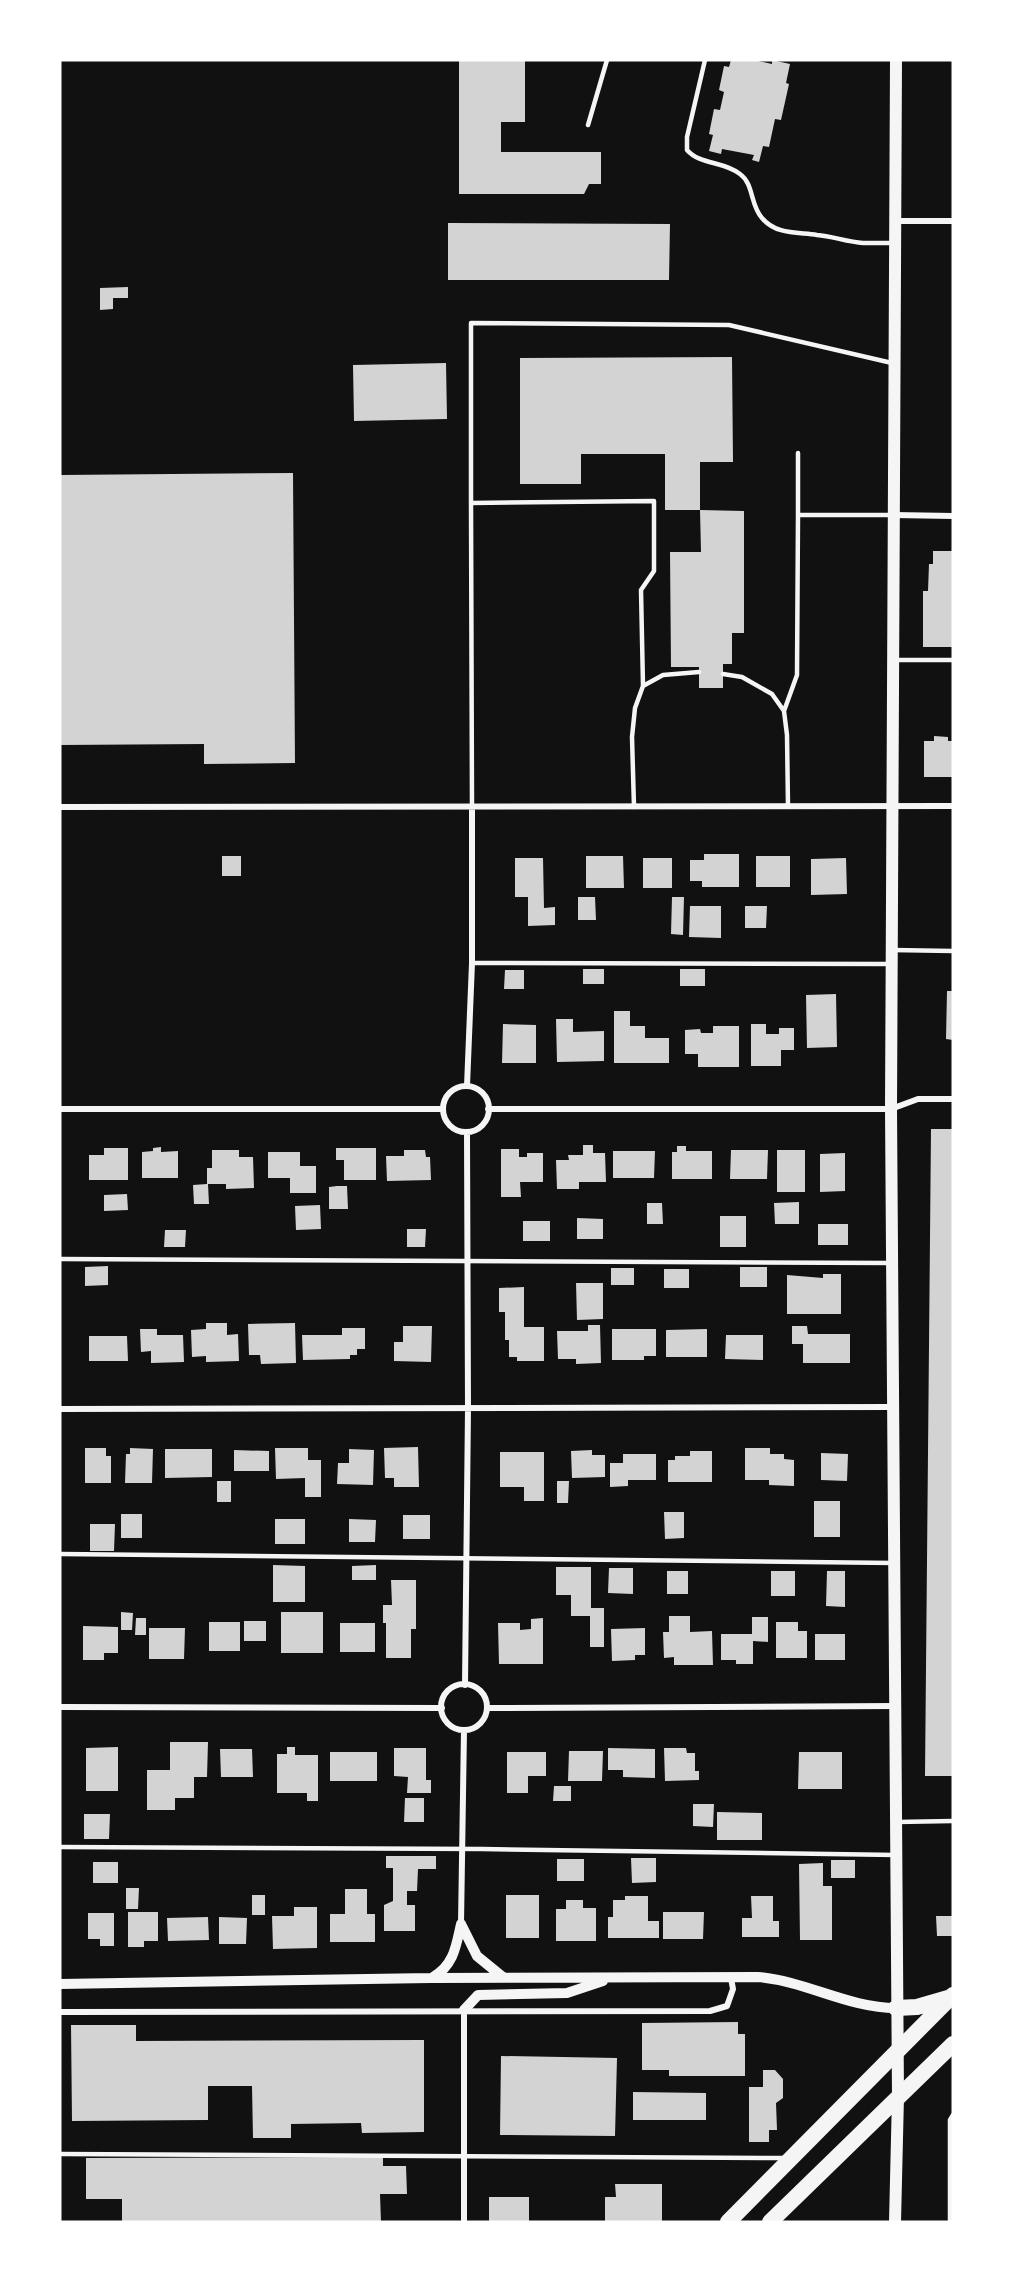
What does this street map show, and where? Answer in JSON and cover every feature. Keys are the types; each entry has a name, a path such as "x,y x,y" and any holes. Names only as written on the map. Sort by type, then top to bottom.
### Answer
{"highway":[{"path":"896,2008 917,2007 952,1996"},
{"path":"728,2222 952,1996"},
{"path":"770,2222 953,2044"}],"main road":[{"path":"895,2222 898,2096 891,1109 895,660 893,515 896,60"}],"street":[{"path":"895,221 953,221"},
{"path":"893,515 953,516"},
{"path":"60,807 953,806"},
{"path":"467,1086 472,963 471,807"},
{"path":"467,1086 480,1091 486,1097 488,1109 486,1120 481,1126 467,1132 451,1127 446,1121 443,1109 446,1098 451,1092 467,1086"},
{"path":"488,1109 891,1109 918,1099 953,1099"},
{"path":"60,1109 443,1109"},
{"path":"465,1685 468,1409 467,1132"},
{"path":"60,1408 893,1407"},
{"path":"465,1685 484,1695 487,1708 484,1719 479,1725 464,1730 450,1725 444,1719 442,1708 444,1696 449,1690 465,1685"},
{"path":"487,1708 896,1706"},
{"path":"60,1707 442,1708"},
{"path":"431,1978 444,1970 454,1956 461,1924 464,1849 464,1730"},
{"path":"461,1924 477,1956 504,1978"},
{"path":"60,1984 431,1978 758,1977 778,1979 865,2006 896,2008"},
{"path":"464,2222 464,2010 478,1995 567,1993 611,1978"},
{"path":"60,2012 710,2011 726,2006 733,1989 732,1978"}],"lane":[{"path":"588,125 607,60"},
{"path":"705,60 687,137 687,150 694,158 732,168 742,175 749,187 753,206 762,219 772,227 789,233 817,235 861,243 895,243"},
{"path":"471,807 471,323 729,325 894,364"},
{"path":"788,806 784,711 797,675 798,453"},
{"path":"471,503 654,501 654,571 641,590 643,686 634,708 632,737 634,807"},
{"path":"798,515 893,515"},
{"path":"895,660 953,660"},
{"path":"643,686 663,675 699,672"},
{"path":"723,674 742,677 772,694 784,711"},
{"path":"892,950 953,951"},
{"path":"472,963 892,964"},
{"path":"60,1259 892,1263"},
{"path":"60,1554 895,1563"},
{"path":"896,1822 953,1821"},
{"path":"60,1848 464,1849 896,1855"},
{"path":"950,2222 950,2120 953,2115"},
{"path":"60,2154 791,2158"}],"building":[{"path":"459,60 525,60 525,122 501,122 501,152 601,152 601,184 589,184 584,194 459,194"},
{"path":"731,60 754,60 772,64 772,60 790,64 786,83 789,84 781,120 775,119 769,147 763,146 759,162 752,160 754,155 722,149 721,154 709,151 713,135 709,134 714,109 720,110 724,92 719,90 724,66 729,67"},
{"path":"448,223 670,224 669,280 448,280"},
{"path":"128,287 128,298 113,298 113,309 100,310 100,288"},
{"path":"732,357 733,462 700,462 700,510 665,510 665,454 581,454 581,484 520,484 520,358"},
{"path":"446,363 447,419 354,421 353,365"},
{"path":"293,473 295,763 204,764 204,744 60,745 60,475"},
{"path":"700,510 744,511 744,633 732,633 732,664 723,664 723,688 699,688 699,667 671,667 670,552 701,552"},
{"path":"933,551 953,551 953,647 923,647 923,591 928,591 929,564 933,564"},
{"path":"934,736 948,737 948,741 953,741 953,777 924,777 924,741 934,741"},
{"path":"704,854 739,854 739,887 702,887 702,881 690,881 690,860 704,860"},
{"path":"222,856 241,856 241,876 222,876"},
{"path":"586,856 623,856 624,888 586,888"},
{"path":"756,856 790,856 790,887 756,887"},
{"path":"515,858 543,858 544,908 555,907 555,925 528,926 528,897 515,897"},
{"path":"643,858 672,858 672,888 643,888"},
{"path":"846,858 847,894 811,895 811,859"},
{"path":"578,897 595,897 596,920 578,920"},
{"path":"672,897 684,897 683,935 671,934"},
{"path":"690,906 721,906 721,938 689,937"},
{"path":"745,906 767,906 766,928 745,928"},
{"path":"583,969 604,969 604,984 583,984"},
{"path":"680,969 705,969 705,986 680,986"},
{"path":"505,970 524,970 524,989 504,989"},
{"path":"947,991 953,991 953,1040 946,1039"},
{"path":"836,994 837,1047 807,1048 806,995"},
{"path":"614,1011 630,1011 630,1026 645,1026 645,1038 669,1038 669,1063 614,1063"},
{"path":"556,1019 573,1019 573,1032 604,1031 604,1061 557,1062"},
{"path":"503,1024 536,1025 536,1063 502,1063"},
{"path":"751,1024 766,1024 766,1034 779,1034 779,1028 794,1028 794,1050 781,1050 781,1066 751,1066"},
{"path":"713,1026 739,1026 739,1067 698,1067 698,1054 685,1054 685,1030 700,1029 701,1033 713,1033"},
{"path":"931,1129 953,1129 953,1776 925,1776"},
{"path":"583,1145 593,1145 593,1153 605,1153 606,1182 579,1182 579,1189 557,1189 556,1160 569,1160 568,1155 583,1155"},
{"path":"677,1146 686,1146 686,1151 712,1151 712,1179 672,1179 672,1152 677,1152"},
{"path":"161,1147 161,1152 178,1151 178,1178 142,1178 142,1152 153,1151 153,1148"},
{"path":"104,1148 128,1148 128,1180 89,1180 89,1155 104,1155"},
{"path":"336,1148 376,1148 376,1180 344,1180 344,1160 336,1160"},
{"path":"501,1149 519,1149 519,1157 527,1157 527,1153 543,1153 543,1182 520,1182 521,1197 501,1197"},
{"path":"212,1150 239,1150 239,1157 253,1157 254,1188 226,1189 226,1184 208,1184 209,1204 194,1204 193,1185 207,1184 207,1168 212,1168"},
{"path":"404,1150 425,1150 426,1157 430,1157 431,1180 387,1181 386,1156 404,1156"},
{"path":"731,1150 768,1150 767,1179 730,1179"},
{"path":"777,1150 805,1150 805,1192 777,1192"},
{"path":"613,1151 655,1151 654,1178 613,1178"},
{"path":"268,1152 300,1152 300,1166 316,1166 316,1193 290,1193 290,1178 268,1178"},
{"path":"845,1153 845,1191 820,1192 820,1154"},
{"path":"347,1186 348,1209 329,1209 329,1187"},
{"path":"127,1194 128,1210 104,1211 104,1195"},
{"path":"799,1202 799,1224 775,1224 774,1203"},
{"path":"647,1203 662,1203 663,1224 647,1224"},
{"path":"320,1205 321,1229 296,1230 295,1206"},
{"path":"720,1216 746,1216 746,1247 720,1247"},
{"path":"577,1218 603,1219 603,1239 577,1239"},
{"path":"523,1221 550,1221 550,1241 523,1241"},
{"path":"818,1224 848,1224 848,1245 818,1245"},
{"path":"407,1229 426,1229 425,1247 407,1247"},
{"path":"165,1230 186,1230 185,1247 164,1247"},
{"path":"108,1266 108,1285 85,1286 85,1267"},
{"path":"740,1267 767,1267 767,1287 740,1287"},
{"path":"611,1268 634,1268 634,1285 611,1285"},
{"path":"664,1269 689,1269 689,1288 664,1288"},
{"path":"823,1274 841,1274 841,1314 787,1314 787,1275 823,1278"},
{"path":"576,1283 603,1283 603,1319 577,1320"},
{"path":"524,1287 524,1327 544,1327 544,1361 517,1361 517,1357 509,1357 509,1340 505,1340 505,1312 499,1312 499,1288"},
{"path":"206,1323 227,1323 227,1335 238,1334 239,1361 206,1362 206,1356 192,1357 191,1330 206,1329"},
{"path":"295,1323 296,1363 261,1364 260,1355 249,1355 248,1324"},
{"path":"588,1325 600,1325 601,1363 576,1364 576,1359 558,1359 557,1331 588,1331"},
{"path":"403,1326 432,1326 431,1362 394,1361 394,1342 403,1342"},
{"path":"792,1326 807,1326 808,1334 850,1334 850,1363 803,1363 803,1344 792,1344"},
{"path":"342,1328 365,1328 365,1349 357,1349 357,1355 350,1355 350,1359 303,1360 302,1335 342,1335"},
{"path":"140,1329 157,1329 157,1335 183,1335 184,1362 151,1363 151,1351 141,1352"},
{"path":"612,1329 656,1329 656,1356 644,1356 644,1360 612,1360"},
{"path":"707,1329 707,1357 666,1357 666,1330"},
{"path":"726,1335 763,1335 763,1360 725,1359"},
{"path":"89,1336 127,1336 128,1361 89,1361"},
{"path":"418,1447 419,1487 394,1487 394,1478 385,1478 384,1448"},
{"path":"85,1448 106,1448 106,1456 111,1456 111,1483 85,1483"},
{"path":"130,1448 153,1449 152,1483 125,1483 126,1454 130,1454"},
{"path":"275,1448 308,1448 308,1460 321,1460 321,1497 305,1497 305,1478 276,1479"},
{"path":"745,1448 770,1448 770,1454 784,1454 784,1459 794,1460 794,1486 769,1485 769,1480 745,1480"},
{"path":"165,1449 212,1449 212,1477 165,1478"},
{"path":"349,1449 374,1450 373,1485 337,1484 338,1463 349,1463"},
{"path":"234,1450 269,1451 269,1471 234,1471"},
{"path":"592,1450 592,1455 605,1455 605,1477 572,1478 571,1451"},
{"path":"690,1451 712,1451 712,1482 668,1482 668,1460 675,1460 675,1456 690,1456"},
{"path":"500,1452 544,1452 544,1501 524,1501 524,1487 500,1487"},
{"path":"821,1453 848,1454 847,1481 821,1480"},
{"path":"623,1454 656,1454 656,1480 628,1480 628,1486 610,1487 610,1463 623,1463"},
{"path":"217,1481 231,1481 231,1502 217,1502"},
{"path":"557,1481 569,1481 568,1503 557,1503"},
{"path":"814,1501 840,1501 840,1537 814,1537"},
{"path":"664,1512 684,1512 684,1538 665,1539"},
{"path":"121,1514 142,1514 142,1538 121,1538"},
{"path":"403,1515 430,1515 430,1539 403,1539"},
{"path":"275,1519 305,1519 305,1544 275,1544"},
{"path":"349,1519 376,1520 375,1542 349,1542"},
{"path":"90,1524 115,1524 114,1551 90,1551"},
{"path":"273,1565 305,1566 305,1602 273,1602"},
{"path":"376,1565 376,1580 352,1580 352,1566"},
{"path":"556,1567 591,1567 591,1608 604,1608 604,1647 590,1647 590,1616 571,1616 571,1595 556,1595"},
{"path":"609,1568 633,1568 633,1594 608,1593"},
{"path":"667,1571 688,1571 688,1594 667,1594"},
{"path":"771,1571 795,1571 795,1596 771,1596"},
{"path":"827,1571 845,1571 845,1607 826,1606"},
{"path":"391,1580 416,1580 416,1629 411,1629 411,1658 386,1658 386,1623 383,1623 383,1605 392,1605"},
{"path":"121,1612 133,1613 132,1630 121,1630"},
{"path":"281,1612 323,1612 323,1653 281,1653"},
{"path":"669,1616 690,1616 690,1632 712,1631 713,1665 674,1665 674,1657 664,1658 663,1632 669,1632"},
{"path":"752,1617 768,1617 768,1642 753,1641 753,1664 736,1664 736,1660 721,1660 721,1634 752,1634"},
{"path":"136,1618 146,1618 146,1635 135,1635"},
{"path":"543,1618 543,1664 499,1664 498,1623 520,1623 520,1630 531,1629 531,1619"},
{"path":"244,1621 266,1621 266,1641 244,1641"},
{"path":"209,1622 240,1622 240,1651 209,1651"},
{"path":"776,1622 798,1622 798,1631 807,1631 807,1658 776,1658"},
{"path":"340,1623 375,1623 375,1652 340,1652"},
{"path":"83,1626 118,1627 118,1653 104,1653 104,1660 83,1660"},
{"path":"149,1628 185,1628 184,1659 149,1659"},
{"path":"645,1628 645,1655 635,1655 635,1660 612,1661 611,1629"},
{"path":"815,1634 845,1634 845,1660 815,1660"},
{"path":"170,1742 208,1742 207,1777 194,1777 194,1798 175,1798 175,1810 147,1810 147,1770 170,1770"},
{"path":"118,1747 118,1791 86,1791 86,1748"},
{"path":"287,1747 295,1747 295,1755 318,1755 318,1801 307,1801 307,1793 277,1793 277,1754 287,1754"},
{"path":"394,1748 426,1748 426,1780 431,1780 431,1793 407,1793 408,1777 394,1776"},
{"path":"608,1748 655,1749 655,1778 623,1777 623,1770 608,1770"},
{"path":"664,1748 686,1748 687,1753 695,1753 695,1771 699,1771 699,1780 665,1781"},
{"path":"220,1749 252,1749 253,1777 221,1777"},
{"path":"569,1751 603,1751 602,1781 568,1781"},
{"path":"330,1752 377,1752 377,1781 330,1781"},
{"path":"507,1752 546,1752 546,1776 528,1776 528,1793 507,1793"},
{"path":"799,1752 842,1752 842,1789 798,1789"},
{"path":"554,1786 571,1786 571,1801 553,1801"},
{"path":"405,1798 424,1798 424,1822 404,1822"},
{"path":"693,1804 714,1804 713,1827 693,1826"},
{"path":"717,1812 762,1813 762,1840 717,1840"},
{"path":"84,1814 110,1814 109,1839 84,1839"},
{"path":"386,1856 436,1856 436,1869 418,1869 417,1891 407,1891 407,1905 415,1905 415,1931 384,1931 384,1905 393,1901 393,1868 386,1868"},
{"path":"631,1858 656,1858 656,1882 632,1883"},
{"path":"557,1859 584,1859 584,1881 557,1881"},
{"path":"831,1860 855,1860 855,1878 831,1878"},
{"path":"93,1862 118,1862 118,1883 93,1883"},
{"path":"823,1863 823,1886 832,1886 832,1940 800,1940 799,1864"},
{"path":"126,1888 139,1888 138,1909 126,1909"},
{"path":"345,1889 367,1889 367,1914 375,1914 375,1942 330,1942 330,1914 345,1914"},
{"path":"252,1895 265,1895 265,1915 252,1915"},
{"path":"506,1895 539,1895 539,1938 506,1938"},
{"path":"625,1896 648,1896 648,1921 659,1921 659,1938 608,1938 608,1917 613,1917 613,1900 625,1900"},
{"path":"751,1896 773,1896 773,1921 779,1921 779,1937 742,1937 742,1918 752,1918"},
{"path":"566,1900 583,1900 583,1908 596,1908 596,1941 556,1941 556,1909 566,1909"},
{"path":"294,1907 317,1907 317,1948 273,1949 272,1916 294,1916"},
{"path":"128,1912 158,1912 158,1941 144,1941 144,1947 128,1947"},
{"path":"663,1912 704,1912 703,1939 663,1939"},
{"path":"88,1913 114,1913 114,1946 100,1946 100,1939 88,1939"},
{"path":"936,1916 953,1916 953,1936 937,1936"},
{"path":"208,1917 209,1940 168,1941 167,1918"},
{"path":"219,1917 247,1918 246,1944 219,1944"},
{"path":"738,2022 738,2034 745,2034 745,2076 669,2076 669,2070 642,2070 642,2023"},
{"path":"71,2025 136,2025 136,2041 424,2040 424,2132 362,2133 361,2123 291,2124 291,2138 253,2138 252,2086 208,2086 208,2120 72,2121"},
{"path":"501,2056 617,2058 615,2136 500,2135"},
{"path":"763,2070 775,2070 783,2079 783,2098 776,2103 777,2130 769,2130 769,2142 749,2142 749,2087 763,2087"},
{"path":"633,2092 706,2093 706,2120 633,2120"},
{"path":"383,2157 383,2166 406,2166 407,2194 380,2194 381,2222 122,2222 122,2199 86,2199 86,2158"},
{"path":"615,2184 662,2184 662,2222 605,2222 605,2197 616,2197"},
{"path":"489,2197 529,2197 529,2222 489,2222"}]}
